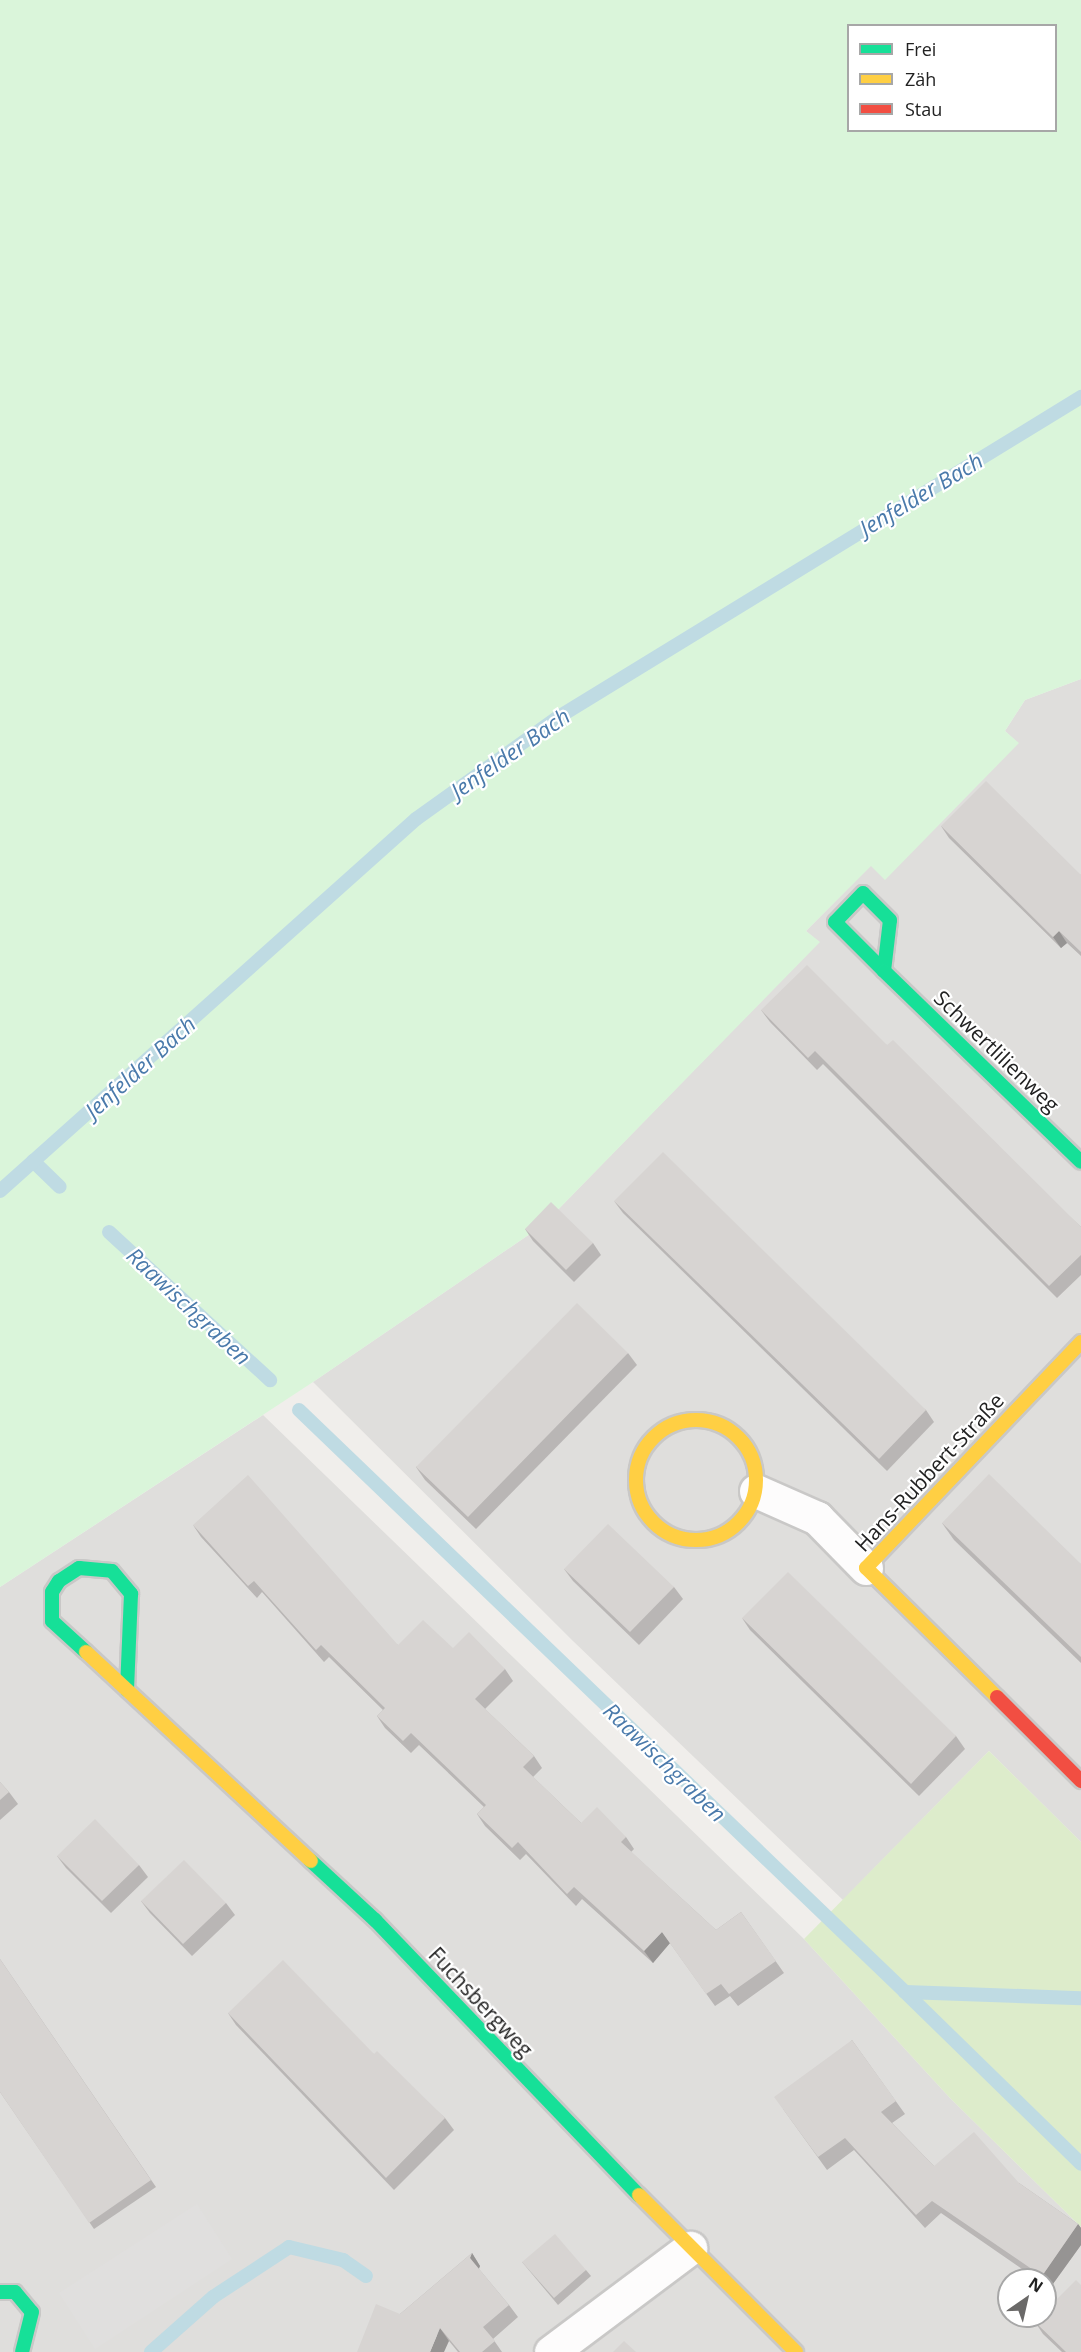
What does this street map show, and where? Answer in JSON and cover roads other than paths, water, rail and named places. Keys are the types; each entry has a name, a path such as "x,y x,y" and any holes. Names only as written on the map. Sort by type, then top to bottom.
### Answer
{"street":[{"name":"Schwertlilienweg","path":"884,971 890,920 863,893 835,922 884,971 1081,1162"},
{"name":"Hans-Rubbert-Straße","path":"1081,1342 866,1568 1081,1781"},
{"path":"706,1419 740,1437 756,1472 756,1491 749,1509 737,1525 702,1540 684,1539 652,1522 636,1490 636,1472 641,1454 652,1437 677,1423 706,1419"},
{"path":"756,1491 817,1518 866,1568"},
{"name":"Fuchsbergweg","path":"127,1690 131,1594 112,1571 79,1568 59,1581 52,1592 52,1622 375,1920 690,2248 796,2352"},
{"path":"551,2352 690,2248"},
{"path":"0,2292 15,2292 32,2312 22,2352"}],"waterway":[{"name":"Jenfelder Bach","path":"0,1191 416,819 557,718 1081,397"},
{"name":"Raawischgraben","path":"33,1161 60,1187"},
{"name":"Raawischgraben","path":"109,1232 270,1380"},
{"name":"Raawischgraben","path":"299,1410 905,1992 1081,1998"},
{"path":"905,1992 1081,2164"},
{"path":"151,2352 213,2297 289,2247 343,2260 366,2276"}]}
